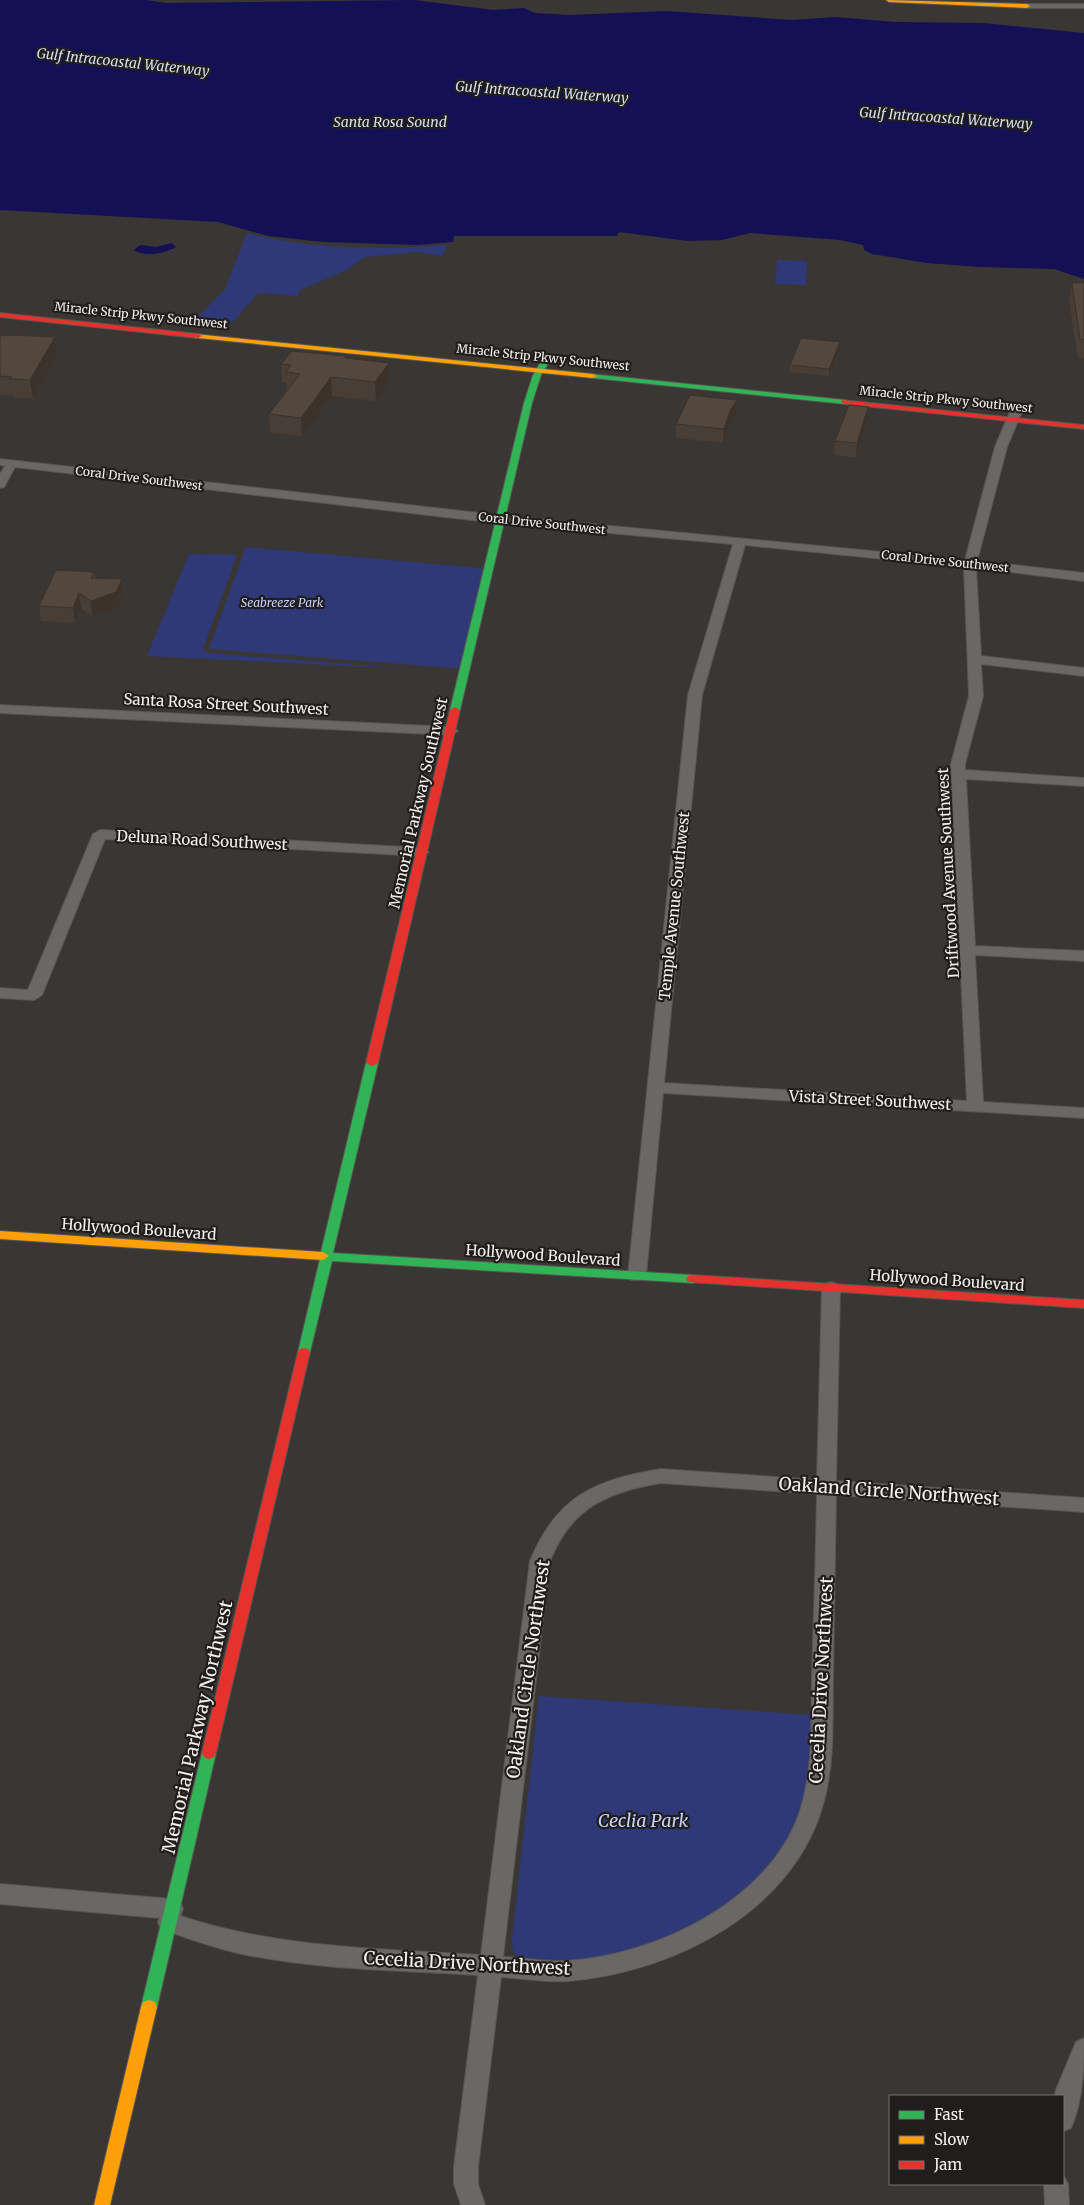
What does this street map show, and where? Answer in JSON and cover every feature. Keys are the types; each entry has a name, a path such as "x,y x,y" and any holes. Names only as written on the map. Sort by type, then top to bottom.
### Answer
{"main road":[{"path":"890,0 1027,6"},
{"name":"Miracle Strip Pkwy Southwest","path":"0,315 540,371 1016,410 1084,427"},
{"name":"Miracle Strip Pkwy Southwest","path":"440,348 653,370"},
{"name":"Memorial Parkway Southwest","path":"325,1256 528,403 540,371 547,360"},
{"name":"Hollywood Boulevard","path":"0,1235 1084,1304"},
{"name":"Memorial Parkway Northwest","path":"102,2205 325,1256"}],"street":[{"path":"1027,6 1084,6"},
{"name":"Driftwood Avenue Southwest","path":"975,1106 959,774 960,753 974,710 970,564 1001,447 1016,410"},
{"path":"0,485 6,462"},
{"name":"Coral Drive Southwest","path":"6,462 501,519 970,564 1084,577"},
{"name":"Temple Avenue Southwest","path":"637,1276 695,695 700,672 740,542"},
{"path":"974,659 1084,672"},
{"name":"Santa Rosa Street Southwest","path":"0,709 451,731"},
{"path":"959,774 1084,782"},
{"name":"Deluna Road Southwest","path":"0,993 34,995 100,834 422,852"},
{"path":"967,950 1084,956"},
{"name":"Vista Street Southwest","path":"656,1088 1084,1113"},
{"name":"Cecelia Drive Northwest","path":"0,1894 171,1915 253,1946 567,1971 613,1965 668,1948 722,1920 751,1898 776,1872 798,1840 811,1810 818,1784 821,1757 831,1288"},
{"name":"Oakland Circle Northwest","path":"473,2205 466,2184 466,2167 489,1966 540,1561 557,1525 585,1499 597,1493 618,1484 642,1478 661,1476 1084,1505"},
{"path":"1064,2114 1068,2090 1084,2049"},
{"path":"1056,2185 1057,2205"}],"green space":[{"path":"247,233 271,239 321,246 398,248 447,245 443,256 417,252 365,257 347,270 300,290 298,296 258,293 233,322 196,319 225,289"},
{"path":"777,260 807,261 806,285 775,284"},
{"name":"Seabreeze Park","path":"246,547 489,569 466,669 209,649"},
{"path":"189,554 237,555 203,649 207,653 409,669 147,656"},
{"name":"Ceclia Park","path":"539,1696 812,1715 809,1785 795,1828 777,1858 753,1884 724,1907 693,1927 625,1954 592,1961 528,1963 524,1961 515,1954 512,1939"}],"water":[{"name":"Santa Rosa Sound","path":"0,0 147,0 165,3 414,0 493,10 524,8 535,13 570,15 667,11 791,20 836,17 895,22 984,23 1084,33 1084,279 1054,269 927,263 872,254 864,250 863,245 840,240 750,233 722,240 688,241 619,232 617,236 454,236 453,242 418,245 324,242 268,236 218,222 0,210"},
{"path":"172,243 176,247 156,254 144,254 134,250 140,245 156,247"}],"building":[{"path":"1072,283 1084,283 1084,340 1080,339"},
{"path":"0,336 55,337 30,380 10,379 12,377 0,376"},
{"path":"801,338 840,342 829,369 790,365"},
{"path":"292,351 346,356 345,358 389,363 375,382 331,377 301,418 269,414 300,374 286,372 291,365 281,364"},
{"path":"690,395 737,400 730,411 724,429 676,424"},
{"path":"849,405 868,407 857,443 835,441"},
{"path":"56,570 94,572 91,578 122,579 116,592 91,601 79,593 73,608 39,606"}],"traffic: fast":[{"path":"455,710 528,403 537,375 547,359"},
{"path":"593,376 845,402"},
{"path":"304,1352 372,1063"},
{"path":"323,1256 692,1279"},
{"path":"149,2007 209,1753"}],"traffic: slow":[{"path":"889,0 1027,6"},
{"path":"198,336 593,376"},
{"path":"0,1235 323,1256"},
{"path":"102,2205 149,2007"}],"traffic: jam":[{"path":"0,315 198,336"},
{"path":"845,402 1084,427"},
{"path":"372,1063 455,710"},
{"path":"692,1279 1084,1304"},
{"path":"209,1753 304,1352"}],"water label":[{"name":"Gulf Intracoastal Waterway","path":"123,62"},
{"name":"Gulf Intracoastal Waterway","path":"542,92"},
{"name":"Gulf Intracoastal Waterway","path":"946,118"}]}
